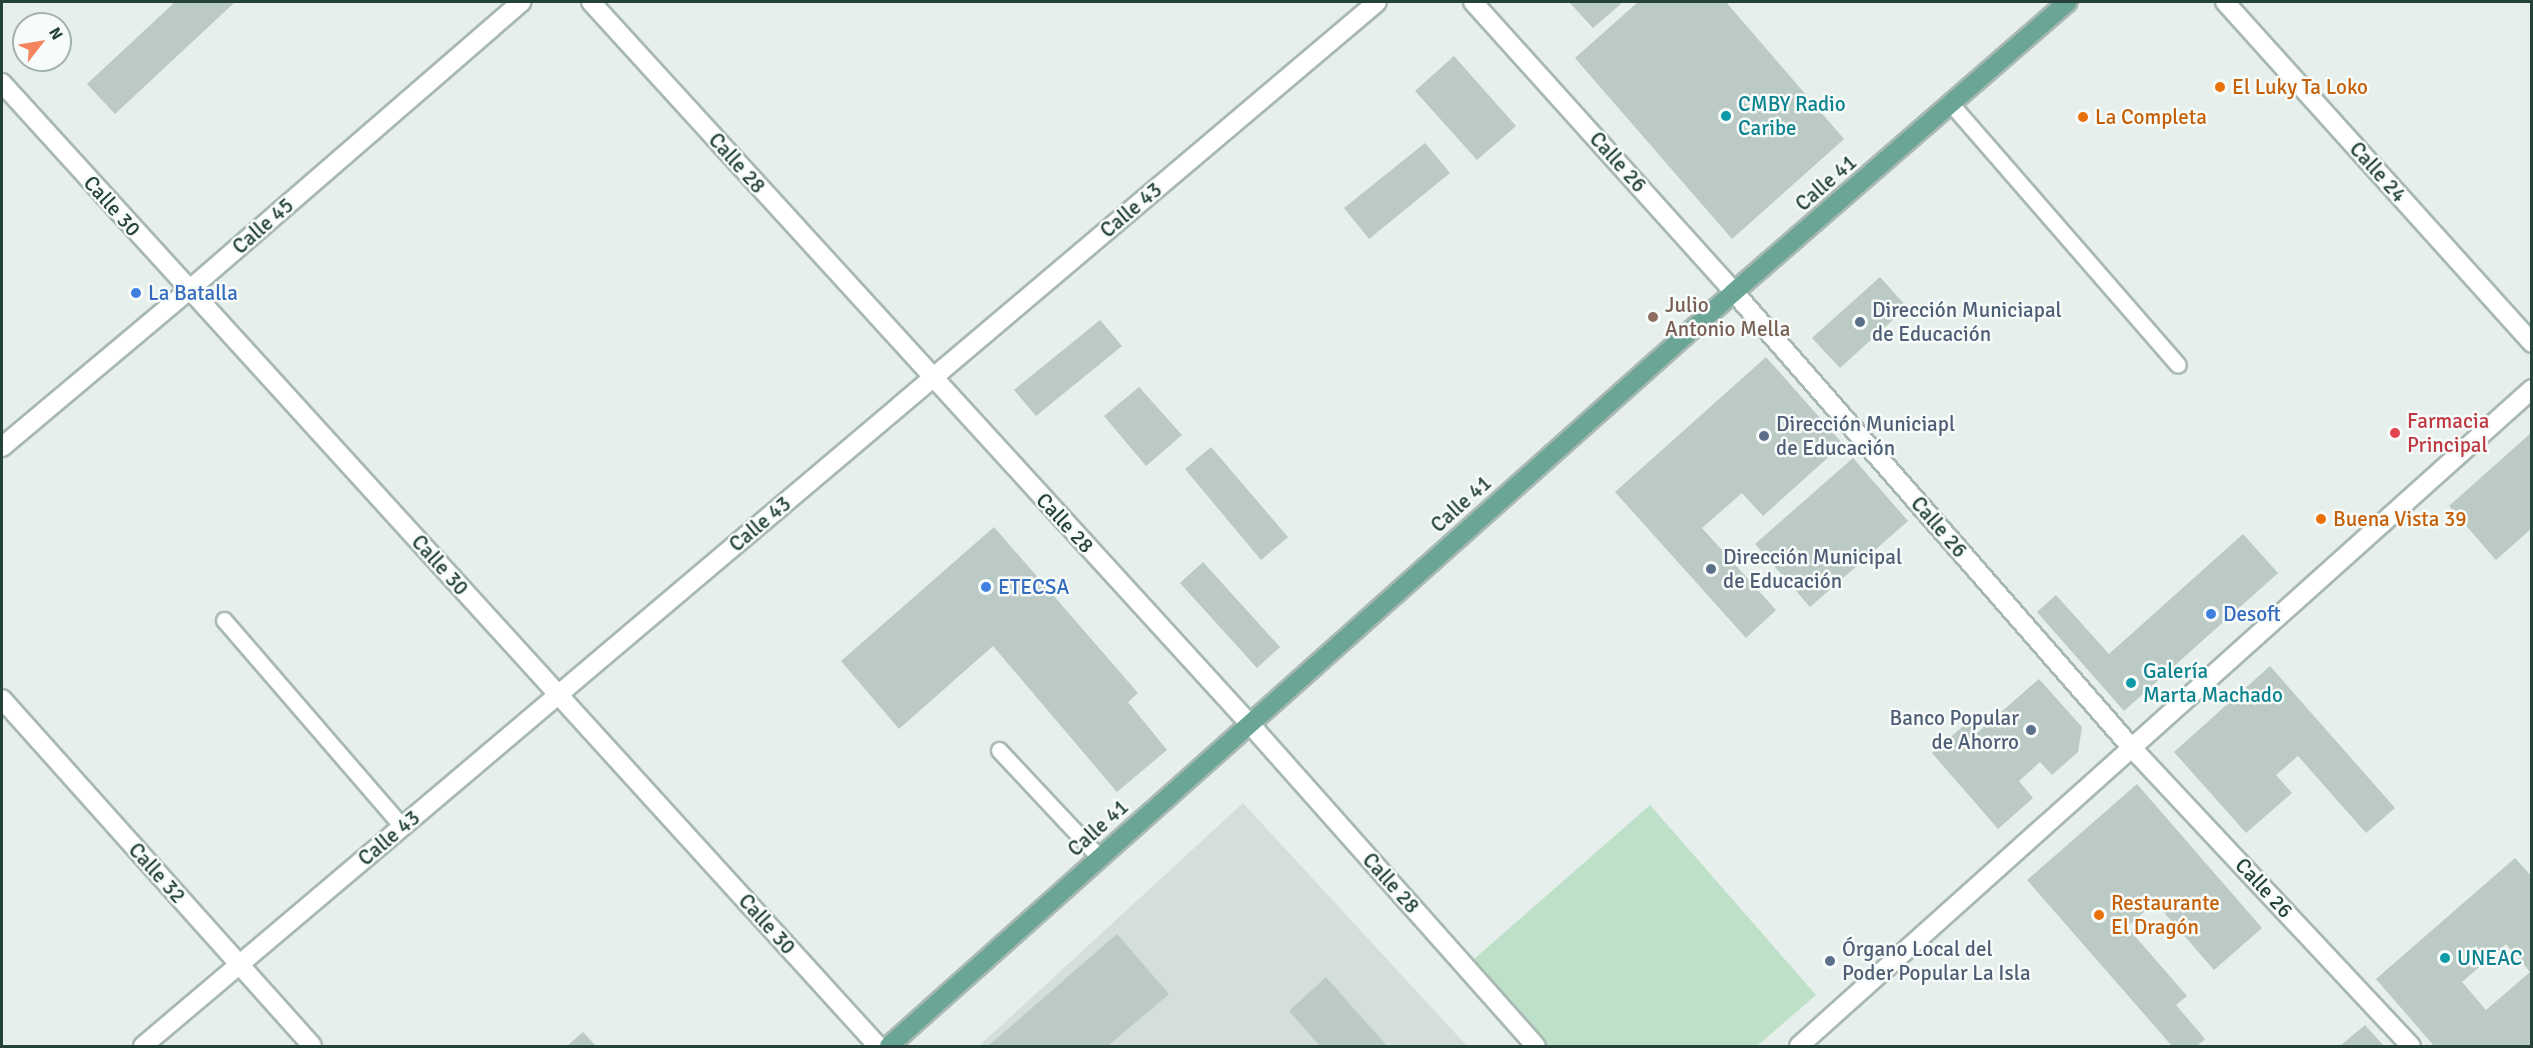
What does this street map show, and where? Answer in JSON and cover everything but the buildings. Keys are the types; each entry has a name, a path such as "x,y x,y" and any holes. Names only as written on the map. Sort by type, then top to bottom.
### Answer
{"main road":[{"name":"Calle 41","path":"889,1047 1734,292 2068,2"}],"street":[{"name":"Calle 45","path":"2,447 189,290 520,2"},
{"name":"Calle 28","path":"591,2 1249,723 1536,1047"},
{"name":"Calle 43","path":"143,1047 557,694 1377,2"},
{"name":"Calle 26","path":"1473,2 1734,292 2132,748 2411,1047"},
{"name":"Calle 24","path":"2225,2 2532,342"},
{"name":"Calle 30","path":"2,83 878,1047"},
{"path":"1799,1047 2532,389"},
{"name":"Calle 32","path":"2,699 312,1047"}],"lane":[{"path":"1952,105 2178,365"},
{"path":"224,620 402,826"},
{"path":"999,750 1099,857"}],"shaded area":[{"path":"1243,803 1467,1046 979,1046"}],"green space":[{"path":"1650,805 1816,995 1757,1046 1544,1046 1474,959"}],"place":[{"name":"El Luky Ta Loko","path":"2220,87"},
{"name":"CMBY Radio Caribe","path":"1726,116"},
{"name":"La Completa","path":"2083,117"},
{"name":"La Batalla","path":"136,293"},
{"name":"Julio Antonio Mella","path":"1653,317"},
{"name":"Dirección Municiapal de Educación","path":"1860,322"},
{"name":"Farmacia Principal","path":"2395,433"},
{"name":"Dirección Municiapl de Educación","path":"1764,436"},
{"name":"Buena Vista 39","path":"2321,519"},
{"name":"Dirección Municipal de Educación","path":"1711,569"},
{"name":"ETECSA","path":"986,587"},
{"name":"Desoft","path":"2211,614"},
{"name":"Galería Marta Machado","path":"2131,683"},
{"name":"Banco Popular de Ahorro","path":"2031,730"},
{"name":"Restaurante El Dragón","path":"2099,915"},
{"name":"UNEAC","path":"2445,958"},
{"name":"Órgano Local del Poder Popular La Isla","path":"1830,961"}]}
